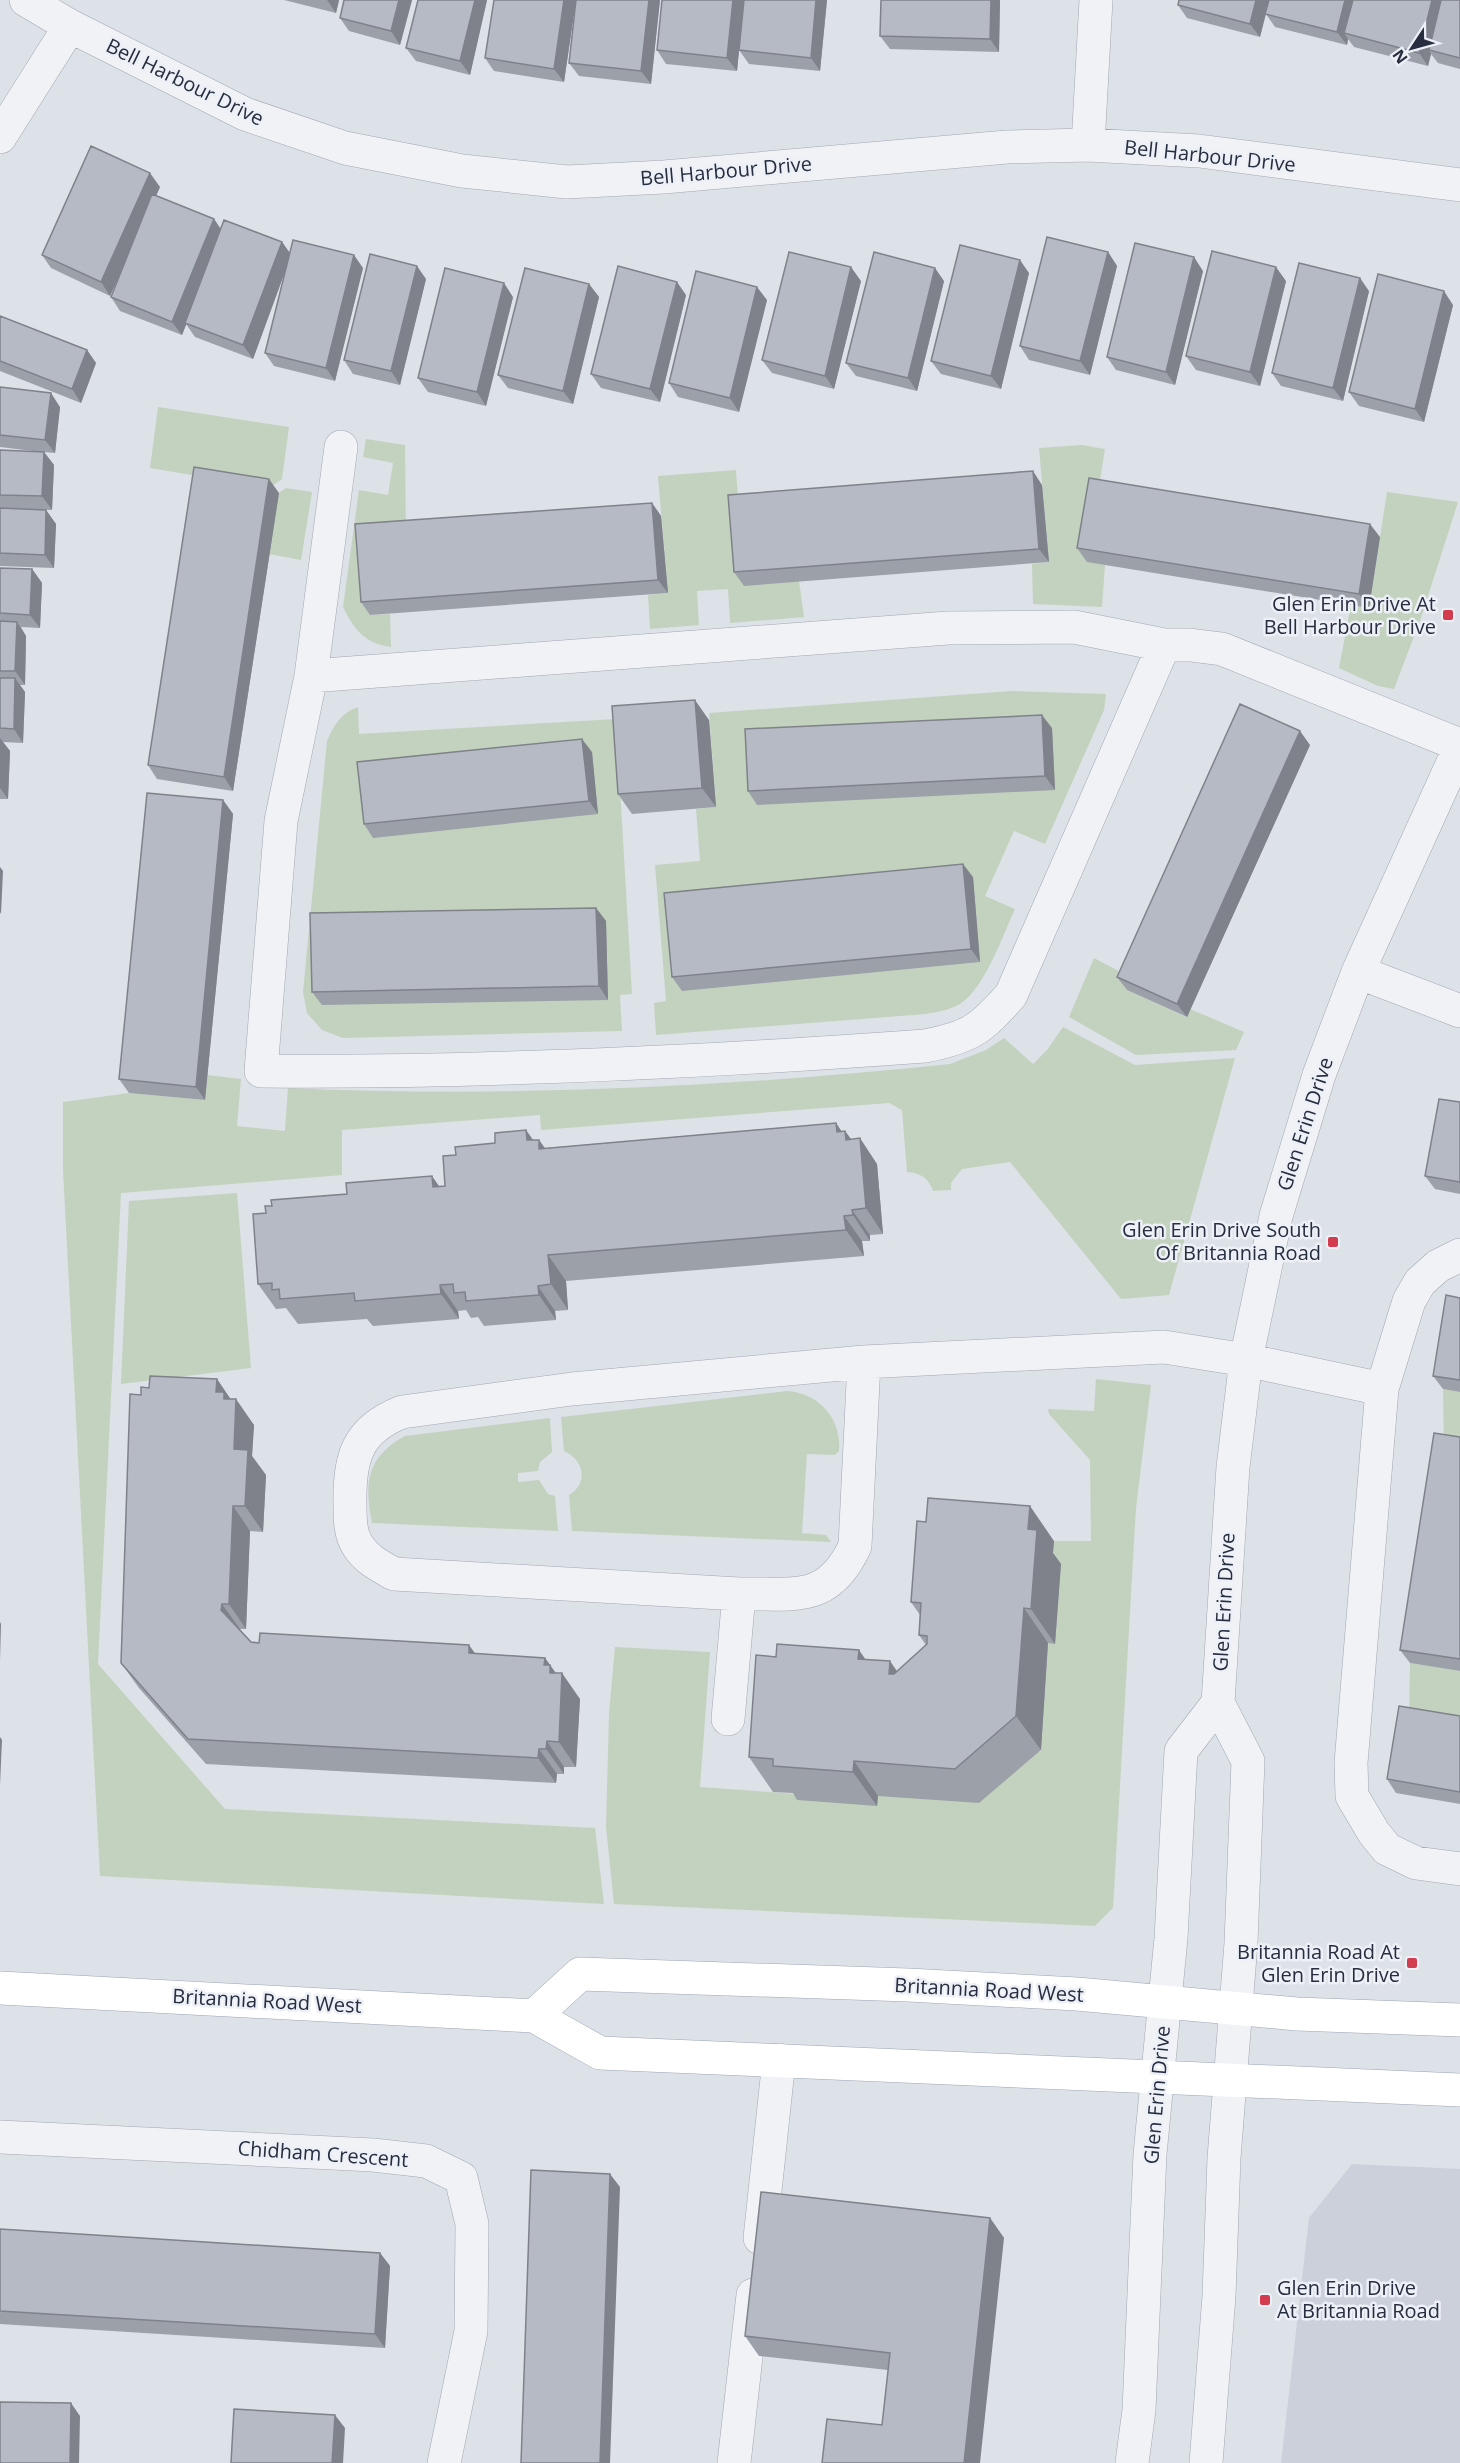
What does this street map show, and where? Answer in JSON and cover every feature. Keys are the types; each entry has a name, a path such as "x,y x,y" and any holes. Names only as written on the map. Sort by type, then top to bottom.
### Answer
{"main road":[{"name":"Britannia Road West","path":"534,2016 580,1974 908,1985 1166,2002 1297,2014 1460,2020"},
{"name":"Britannia Road West","path":"0,1988 534,2016 600,2053 1460,2090"}],"street":[{"name":"Bell Harbour Drive","path":"26,0 70,26 245,114 345,148 462,171 567,182 676,176 1007,147 1088,145 1199,152 1460,185"},
{"path":"1088,145 1096,0"},
{"path":"0,137 70,26"},
{"path":"341,447 311,676 281,821 261,1071 404,1072 662,1063 925,1046 953,1040 984,1025 1011,995 1164,645"},
{"path":"311,676 948,628 1074,627 1164,645 1222,649 1460,746"},
{"name":"Glen Erin Drive","path":"1132,2463 1139,2410 1150,2154 1166,2002 1181,1751 1218,1703 1233,1467 1246,1360 1276,1216 1319,1076 1358,972 1460,746"},
{"path":"1358,972 1460,1011"},
{"path":"1460,1255 1438,1266 1420,1282 1409,1301 1382,1389 1351,1763 1352,1796 1374,1833 1387,1849 1416,1863 1460,1869"},
{"path":"864,1362 855,1546 844,1570 822,1589 796,1593 739,1594 394,1574 372,1562 356,1545 351,1527 349,1473 355,1452 377,1424 402,1412 572,1389 864,1362 1164,1347 1246,1360 1382,1389"},
{"path":"728,1719 739,1594"},
{"path":"1206,2463 1219,2296 1224,2158 1235,2008 1248,1761 1218,1703"},
{"path":"734,2463 779,2060"},
{"name":"Chidham Crescent","path":"0,2137 373,2155 426,2161 461,2178 472,2224 471,2331 444,2463"}],"shaded area":[{"path":"1352,2164 1460,2169 1460,2463 1281,2463 1309,2218"}],"green space":[{"path":"158,407 289,427 282,479 269,488 150,468"},
{"path":"366,439 405,445 406,534 370,615 390,614 391,647 374,643 361,634 343,607 359,490 388,495 393,463 363,457"},
{"path":"1082,445 1105,449 1087,561 1105,565 1102,607 1033,604 1032,564 1049,562 1039,448"},
{"path":"736,470 744,585 799,581 804,617 730,623 728,589 697,591 699,625 650,629 648,595 668,593 658,476"},
{"path":"286,488 312,492 301,560 269,554 279,493"},
{"path":"1387,492 1458,502 1421,618 1394,689 1378,686 1339,668 1351,605 1369,607"},
{"path":"1012,691 1106,694 1104,710 1045,844 1014,831 985,896 1015,909 983,978 964,1001 954,1007 926,1014 656,1035 654,1003 666,1001 655,865 700,861 696,809 716,807 709,713"},
{"path":"358,707 359,734 616,719 632,994 620,995 622,1031 343,1038 322,1030 307,1013 303,992 327,741 339,720"},
{"path":"1094,958 1132,978 1127,990 1186,1017 1190,1009 1244,1032 1236,1050 1136,1055 1069,1017"},
{"path":"1063,1027 1135,1065 1235,1058 1169,1295 1121,1299 1010,1162 962,1169 951,1183 951,1190 933,1191 923,1177 907,1172 902,1110 889,1103 541,1130 540,1115 342,1130 342,1175 121,1193 98,1664 225,1809 595,1828 604,1904 100,1876 63,1170 63,1102 129,1093 205,1100 207,1075 241,1079 237,1126 285,1131 288,1088 454,1092 537,1091 785,1079 950,1064 986,1050 1004,1038 1033,1064 1047,1050"},
{"path":"237,1193 251,1368 121,1384 129,1201"},
{"path":"1096,1379 1151,1385 1136,1508 1113,1908 1095,1926 614,1904 606,1827 609,1714 615,1647 710,1652 700,1787 798,1794 878,1796 1041,1751 1048,1643 1055,1643 1061,1565 1053,1563 1054,1541 1091,1541 1090,1460 1049,1414 1048,1409 1094,1411"},
{"path":"1443,1389 1460,1392 1460,1449 1444,1447"},
{"path":"787,1391 799,1393 818,1402 832,1418 837,1428 839,1451 835,1455 807,1454 802,1533 826,1535 831,1542 572,1531 569,1495 579,1484 582,1472 576,1460 564,1451 561,1417"},
{"path":"550,1418 552,1452 540,1462 538,1471 518,1473 518,1482 539,1480 548,1494 555,1496 558,1531 372,1523 368,1495 371,1472 383,1453 405,1436"},
{"path":"1410,1663 1460,1671 1460,1728 1409,1719"}],"building":[{"path":"344,0 399,0 391,31 340,18"},
{"path":"418,0 475,0 460,61 406,48"},
{"path":"494,0 564,0 554,69 485,58"},
{"path":"576,0 649,0 641,71 569,63"},
{"path":"662,0 733,0 727,58 657,50"},
{"path":"744,0 816,0 811,58 739,50"},
{"path":"881,0 991,0 990,39 880,36"},
{"path":"1179,0 1256,0 1250,24 1178,5"},
{"path":"1269,0 1345,0 1337,32 1265,14"},
{"path":"1353,0 1432,0 1419,53 1344,33"},
{"path":"1441,0 1460,0 1460,58 1429,50"},
{"path":"91,146 150,173 101,282 42,255"},
{"path":"152,194 214,219 172,322 111,297"},
{"path":"224,220 282,242 243,345 185,323"},
{"path":"1047,237 1108,252 1080,361 1020,346"},
{"path":"293,240 354,255 326,368 265,353"},
{"path":"1135,243 1194,257 1166,372 1107,357"},
{"path":"960,245 1020,260 991,376 931,361"},
{"path":"1212,251 1276,267 1250,372 1186,356"},
{"path":"789,252 851,267 825,376 762,360"},
{"path":"874,252 935,268 908,378 846,363"},
{"path":"370,254 417,266 391,371 344,360"},
{"path":"1299,263 1360,278 1333,388 1272,373"},
{"path":"618,266 677,282 650,389 591,374"},
{"path":"445,268 504,283 477,392 418,378"},
{"path":"525,268 589,284 563,391 498,375"},
{"path":"696,271 757,287 730,398 669,383"},
{"path":"1378,274 1444,291 1415,409 1349,392"},
{"path":"0,316 87,350 72,389 0,361"},
{"path":"0,387 51,393 45,440 0,435"},
{"path":"0,450 44,452 42,496 0,495"},
{"path":"194,467 269,479 224,777 148,765"},
{"path":"1033,471 1039,549 734,572 728,495"},
{"path":"1089,478 1370,524 1359,594 1077,548"},
{"path":"652,503 658,580 361,602 355,524"},
{"path":"0,508 46,510 45,555 0,553"},
{"path":"0,568 32,569 30,615 0,613"},
{"path":"0,621 17,622 15,671 0,671"},
{"path":"0,678 15,678 14,729 0,728"},
{"path":"695,700 702,788 618,794 612,706"},
{"path":"1240,704 1300,731 1177,1004 1117,977"},
{"path":"1042,715 1045,776 748,791 745,729"},
{"path":"582,739 589,801 364,824 357,762"},
{"path":"147,793 223,800 196,1087 119,1079"},
{"path":"963,864 971,949 672,977 664,893"},
{"path":"596,908 599,986 312,992 310,913"},
{"path":"1439,1099 1460,1102 1460,1182 1425,1176"},
{"path":"836,1123 837,1132 845,1131 846,1140 860,1138 866,1208 852,1210 853,1215 844,1216 846,1230 548,1255 551,1284 538,1286 539,1295 466,1301 465,1292 454,1293 453,1284 440,1285 441,1294 355,1301 354,1293 280,1299 279,1289 272,1290 272,1283 258,1284 253,1214 266,1213 265,1206 272,1206 271,1200 347,1194 346,1183 432,1176 433,1187 445,1186 443,1156 456,1155 455,1147 495,1143 495,1133 526,1130 527,1140 539,1140 539,1149"},
{"path":"1446,1295 1460,1298 1460,1380 1433,1376"},
{"path":"150,1376 217,1379 216,1392 224,1392 224,1399 236,1399 234,1449 248,1450 245,1506 233,1506 229,1604 222,1604 221,1610 251,1642 259,1643 260,1633 469,1645 469,1653 545,1658 544,1665 550,1665 550,1673 562,1673 559,1742 547,1741 546,1749 539,1749 538,1758 188,1739 121,1663 130,1394 141,1395 141,1387 149,1388"},
{"path":"1434,1433 1460,1437 1460,1659 1400,1650"},
{"path":"928,1498 1030,1506 1028,1529 1037,1530 1031,1609 1024,1608 1016,1716 955,1769 854,1761 853,1772 773,1766 773,1759 749,1757 756,1655 776,1657 777,1644 859,1650 858,1659 890,1661 889,1674 894,1674 927,1644 927,1636 919,1635 921,1603 911,1602 917,1521 926,1522"},
{"path":"1399,1706 1460,1716 1460,1792 1387,1779"},
{"path":"531,2170 610,2174 600,2463 521,2463"},
{"path":"761,2192 990,2218 964,2463 822,2463 827,2419 882,2425 890,2353 745,2336"},
{"path":"0,2229 380,2253 375,2334 0,2311"},
{"path":"0,2402 71,2403 70,2463 0,2463"},
{"path":"234,2409 335,2415 332,2463 231,2463"}],"place":[{"name":"Glen Erin Drive At Bell Harbour Drive","path":"1448,615"},
{"name":"Glen Erin Drive South Of Britannia Road","path":"1333,1242"},
{"name":"Britannia Road At Glen Erin Drive","path":"1412,1963"},
{"name":"Glen Erin Drive At Britannia Road","path":"1265,2300"}]}
